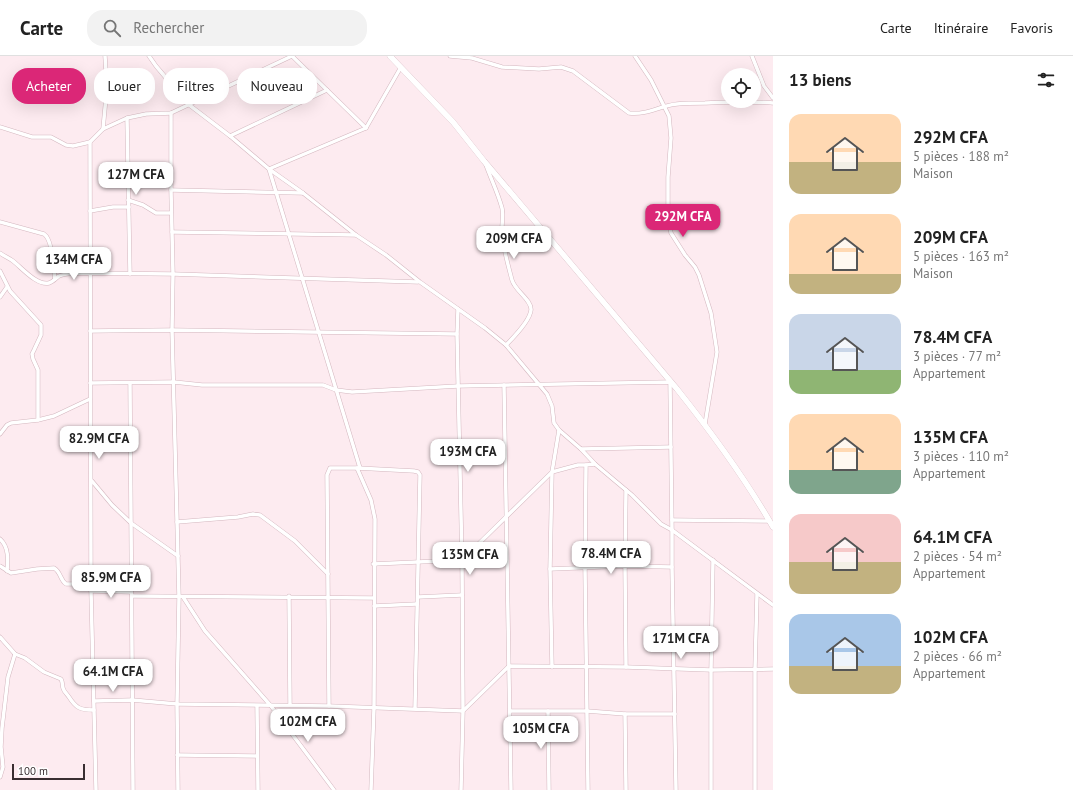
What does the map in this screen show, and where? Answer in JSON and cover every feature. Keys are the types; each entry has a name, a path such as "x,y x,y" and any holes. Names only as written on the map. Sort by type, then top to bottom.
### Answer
{"main road":[{"path":"390,56 454,122 484,160 705,424 773,527"}],"street":[{"path":"103,129 107,87 105,56"},
{"path":"149,56 163,74"},
{"path":"229,85 292,56 366,128"},
{"path":"450,56 472,58 502,67 539,69 561,67 567,68 629,113 639,114 677,104 729,102 773,103"},
{"path":"635,56 651,80 669,116 670,129 668,177 669,222 671,233 684,255 695,267 711,313 717,352 705,424"},
{"path":"752,56 764,86 773,98"},
{"path":"269,169 366,128 400,67"},
{"path":"230,136 327,90"},
{"path":"0,127 32,136 51,137 66,145 74,146 90,142 103,129 127,118 146,114 171,113 188,104 230,136 269,169 303,193 356,235 386,255 420,282 492,333 506,345 540,385 551,402 554,423 559,430 581,449 595,464 632,495 661,524 672,530 757,594 773,604"},
{"path":"171,113 171,213 173,274 172,330 178,556 181,597 177,704 178,790"},
{"path":"127,118 130,274"},
{"path":"90,142 91,591 96,790"},
{"path":"484,160 503,210 502,236 506,259 513,283 530,304 531,309 521,327 506,345"},
{"path":"269,169 359,468 371,500 375,519 374,708 371,790"},
{"path":"171,190 303,193"},
{"path":"128,200 156,213 171,213"},
{"path":"90,211 113,207 129,207"},
{"path":"0,222 48,236 55,279"},
{"path":"172,232 356,235"},
{"path":"0,253 12,260 38,282 49,283 67,274 173,274 420,282"},
{"path":"0,271 7,286 21,305 41,325 41,335 32,354 38,370 38,420"},
{"path":"0,297 7,286"},
{"path":"458,309 456,334 462,560 463,711 461,790"},
{"path":"90,330 456,334"},
{"path":"130,382 133,790"},
{"path":"90,383 174,382 202,385 324,385 336,390 352,392 458,386 670,382 676,790"},
{"path":"504,385 511,790"},
{"path":"0,434 7,425 12,423 38,420 66,411 90,399"},
{"path":"552,667 550,569 552,472 559,430"},
{"path":"581,449 671,447"},
{"path":"374,564 462,560 552,472 578,465 595,464"},
{"path":"586,465 585,568 588,790"},
{"path":"329,706 328,472 330,468 359,468 414,471 418,472 420,475 415,708"},
{"path":"91,481 112,505 131,523 178,556"},
{"path":"626,490 626,667"},
{"path":"177,522 238,517 253,514 260,515 265,517 295,541 328,574"},
{"path":"672,520 770,521"},
{"path":"0,539 3,542 7,552 7,571"},
{"path":"711,790 713,560"},
{"path":"0,566 12,573 54,568 58,571 63,582 66,584 91,584"},
{"path":"550,569 625,566 672,567"},
{"path":"91,569 131,571"},
{"path":"91,591 181,597 289,596 374,598"},
{"path":"755,790 755,669 757,594"},
{"path":"289,596 290,705"},
{"path":"418,597 462,596"},
{"path":"181,597 205,631 271,706 334,790"},
{"path":"374,606 418,604"},
{"path":"0,637 2,642 15,654 25,658 31,664 44,672 63,681 64,690 78,708 94,710"},
{"path":"0,777 3,767 1,762 2,728 8,677 15,654"},
{"path":"94,702 132,700 177,704 415,708 463,711 509,666 587,666 711,670 773,669"},
{"path":"257,706 258,790"},
{"path":"510,711 587,711 626,714 675,714"},
{"path":"548,711 549,790"},
{"path":"626,714 626,790"},
{"path":"177,755 257,756"}]}
